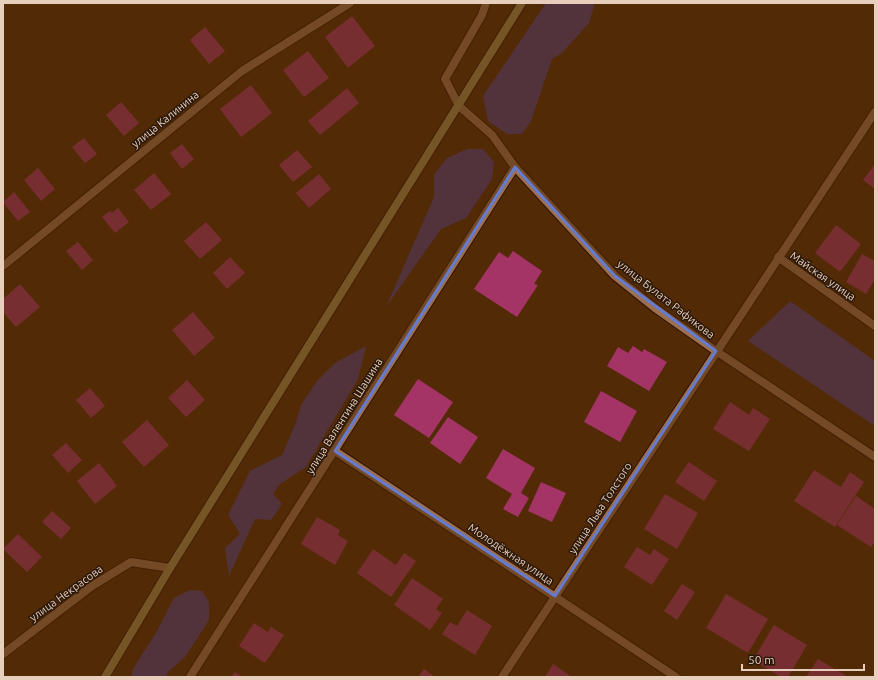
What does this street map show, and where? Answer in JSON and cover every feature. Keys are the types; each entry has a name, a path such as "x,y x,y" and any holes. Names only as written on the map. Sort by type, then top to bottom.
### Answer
{"street":[{"name":"улица Калинина","path":"3,266 242,71 350,3"},
{"path":"459,106 445,79 482,15 486,3"},
{"path":"104,677 170,568 522,3"},
{"name":"улица Булата Рафикова","path":"459,106 492,135 515,167 615,276 655,308 716,352 875,457"},
{"name":"улица Льва Толстого","path":"502,677 778,257 875,113"},
{"name":"улица Валентина Шашина","path":"190,677 515,167"},
{"name":"Майская улица","path":"778,257 875,326"},
{"name":"Молодёжная улица","path":"335,451 676,677"},
{"name":"улица Некрасова","path":"3,654 92,586 131,562 170,568"}],"highlighted area":[{"path":"515,167 615,276 716,351 555,596 335,451"}],"shaded area":[{"path":"546,3 595,3 589,23 561,54 552,59 531,121 522,134 507,134 488,121 483,96"},
{"path":"467,149 483,149 494,162 492,179 466,218 441,229 386,307 434,197 434,175 447,158"},
{"path":"790,301 875,361 875,426 748,341"},
{"path":"366,346 358,379 306,467 280,484 273,494 282,504 271,520 255,519 229,576 225,548 240,534 228,515 250,471 282,455 295,425 301,405 317,381 335,363"},
{"path":"190,590 202,591 209,602 209,620 185,657 168,672 166,677 131,677 133,669 157,631 174,598"}],"building":[{"path":"352,16 375,46 348,68 325,37"},
{"path":"205,27 225,51 209,64 190,40"},
{"path":"308,51 329,78 304,97 283,70"},
{"path":"251,85 272,113 241,137 220,109"},
{"path":"347,88 359,103 320,135 308,121"},
{"path":"121,102 139,123 124,136 106,115"},
{"path":"84,138 97,154 85,163 72,147"},
{"path":"182,144 194,159 182,169 170,153"},
{"path":"297,150 312,167 293,182 279,165"},
{"path":"875,164 875,189 863,180"},
{"path":"38,168 55,189 41,201 24,180"},
{"path":"154,173 171,194 151,210 134,190"},
{"path":"319,174 331,189 309,208 296,193"},
{"path":"14,192 30,212 18,221 3,202"},
{"path":"118,208 129,222 115,233 102,217 110,211 112,213"},
{"path":"206,222 222,240 200,259 184,241"},
{"path":"836,225 861,244 840,272 815,253"},
{"path":"78,242 93,260 82,270 66,251"},
{"path":"513,251 542,271 534,284 538,285 517,317 474,289 499,252 508,258"},
{"path":"862,254 875,261 875,279 866,294 846,282"},
{"path":"230,257 245,273 227,289 213,273"},
{"path":"20,284 40,307 16,327 3,312 3,299"},
{"path":"193,312 215,338 194,356 172,330"},
{"path":"633,346 642,352 644,349 667,362 649,391 607,366 618,347 628,353"},
{"path":"418,379 453,402 429,438 394,415"},
{"path":"187,380 205,400 186,417 168,398"},
{"path":"90,388 105,406 91,418 76,400"},
{"path":"601,391 637,411 620,442 584,422"},
{"path":"730,402 749,415 753,408 770,419 749,451 713,429"},
{"path":"448,417 478,437 460,464 430,443"},
{"path":"147,420 169,445 144,467 122,442"},
{"path":"66,443 82,460 68,473 52,455"},
{"path":"503,449 535,468 521,493 529,498 518,517 503,509 512,494 486,478"},
{"path":"689,462 717,481 704,501 675,482"},
{"path":"99,463 117,486 95,504 77,481"},
{"path":"814,470 841,487 850,472 864,482 835,527 794,501"},
{"path":"541,482 566,493 552,522 528,511"},
{"path":"665,494 698,513 677,549 644,529"},
{"path":"856,496 875,509 875,541 871,547 837,525"},
{"path":"52,511 71,528 61,539 42,522"},
{"path":"317,517 340,530 338,535 348,541 335,565 301,544"},
{"path":"18,534 42,557 27,572 3,549"},
{"path":"637,547 650,555 654,549 669,559 652,585 624,567"},
{"path":"373,549 396,565 404,553 416,561 391,597 357,573"},
{"path":"412,578 443,599 436,609 442,613 430,630 394,605"},
{"path":"682,584 695,592 677,620 664,611"},
{"path":"726,594 768,619 748,653 706,628"},
{"path":"467,610 492,626 475,655 442,634 450,622 457,626"},
{"path":"254,623 268,632 271,627 284,635 265,663 239,646"},
{"path":"774,625 807,645 788,677 781,677 753,660"},
{"path":"818,659 848,677 806,677"},
{"path":"553,664 572,677 545,677"},
{"path":"424,669 435,677 418,677"},
{"path":"235,672 243,677 231,677"}]}
